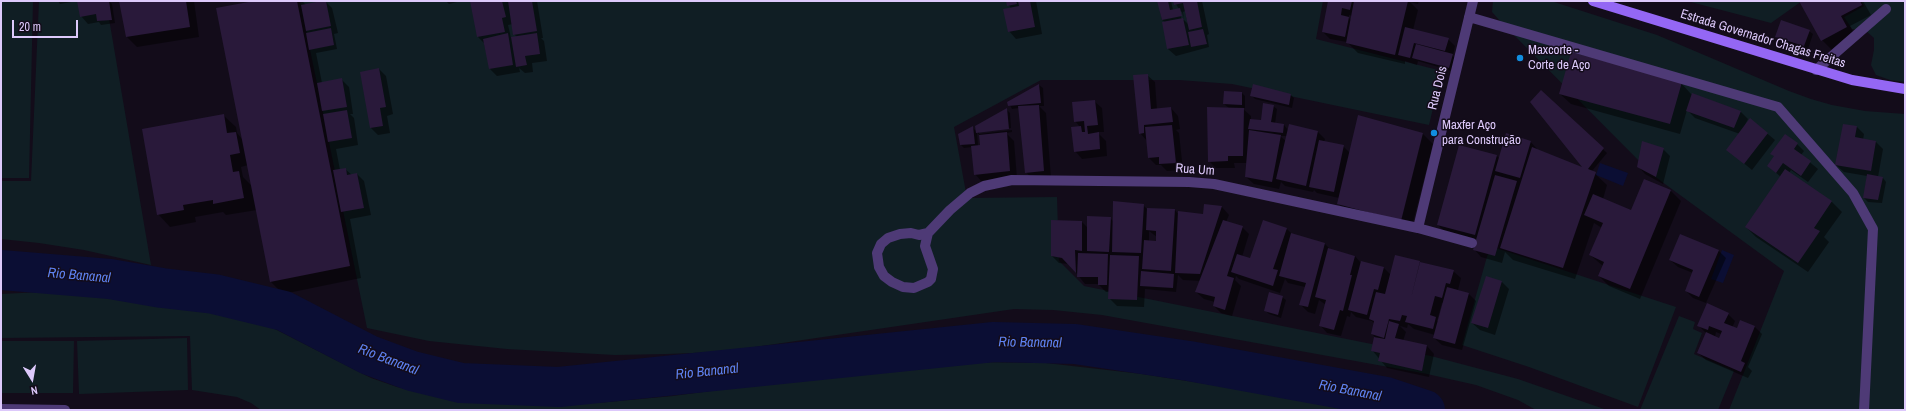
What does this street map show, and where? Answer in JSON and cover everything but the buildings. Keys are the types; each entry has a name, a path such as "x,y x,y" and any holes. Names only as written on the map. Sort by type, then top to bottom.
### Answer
{"main road":[{"name":"Estrada Governador Chagas Freitas","path":"1593,1 1816,70 1852,80 1905,89"}],"street":[{"name":"Rua Dois","path":"1418,228 1473,1"},
{"path":"1816,70 1886,9"},
{"path":"1469,17 1778,107 1853,193 1873,229 1864,410"},
{"name":"Rua Um","path":"928,232 970,193 993,184 1019,180 1189,182 1214,184 1418,228 1472,243"},
{"path":"928,232 925,246 932,263 931,278 924,285 914,288 903,287 888,279 881,272 878,262 877,253 882,244 888,238 900,234 911,233 919,236 928,232"},
{"path":"1,409 65,410"}],"shaded area":[{"path":"1,1 33,1 29,178 1,178"},
{"path":"39,1 106,1 151,265 84,250 1,239 1,181 31,181"},
{"path":"300,1 1323,1 1316,39 1442,71 1429,125 1232,84 1179,80 1041,80 954,127 967,198 1057,197 1059,261 1084,286 1431,356 1518,379 1607,410 1536,410 1518,400 1476,385 1427,374 1102,315 1053,310 1014,309 721,352 666,354 615,355 507,349 429,341 367,328"},
{"path":"1493,1 1551,1 1657,35 1811,99 1832,105 1865,111 1905,114 1905,410 1729,410 1784,271 1654,176 1500,21 1492,12"},
{"path":"1687,1 1802,1 1771,23"},
{"path":"1861,1 1905,1 1905,82 1890,80 1876,75 1871,65 1874,50 1874,38 1866,31 1852,29 1844,17 1864,6"},
{"path":"1600,163 1628,173 1623,186 1596,175"},
{"path":"1490,246 1676,307 1638,407 1529,367 1462,345"},
{"path":"1722,250 1734,255 1723,283 1711,279"},
{"path":"60,291 149,294 229,311 265,324 371,378 397,387 474,403 597,403 673,396 898,366 973,362 1046,363 1142,374 1219,386 1350,410 261,410 251,403 237,397 192,390 190,336 1,338 1,294"},
{"path":"1679,316 1695,322 1693,329 1702,333 1694,354 1734,371 1718,410 1640,410"},
{"path":"187,338 188,390 79,394 77,341"},
{"path":"1,341 74,341 73,393 1,393"}],"waterway":[{"name":"Rio Bananal","path":"1,270 110,279 162,288 214,294 284,311 369,355 412,371 461,383 559,387 994,342 1075,344 1189,361 1386,397 1425,410"}],"place":[{"name":"Maxcorte - Corte de Aço","path":"1520,58"},
{"name":"Maxfer Aço para Construção","path":"1434,133"}]}
